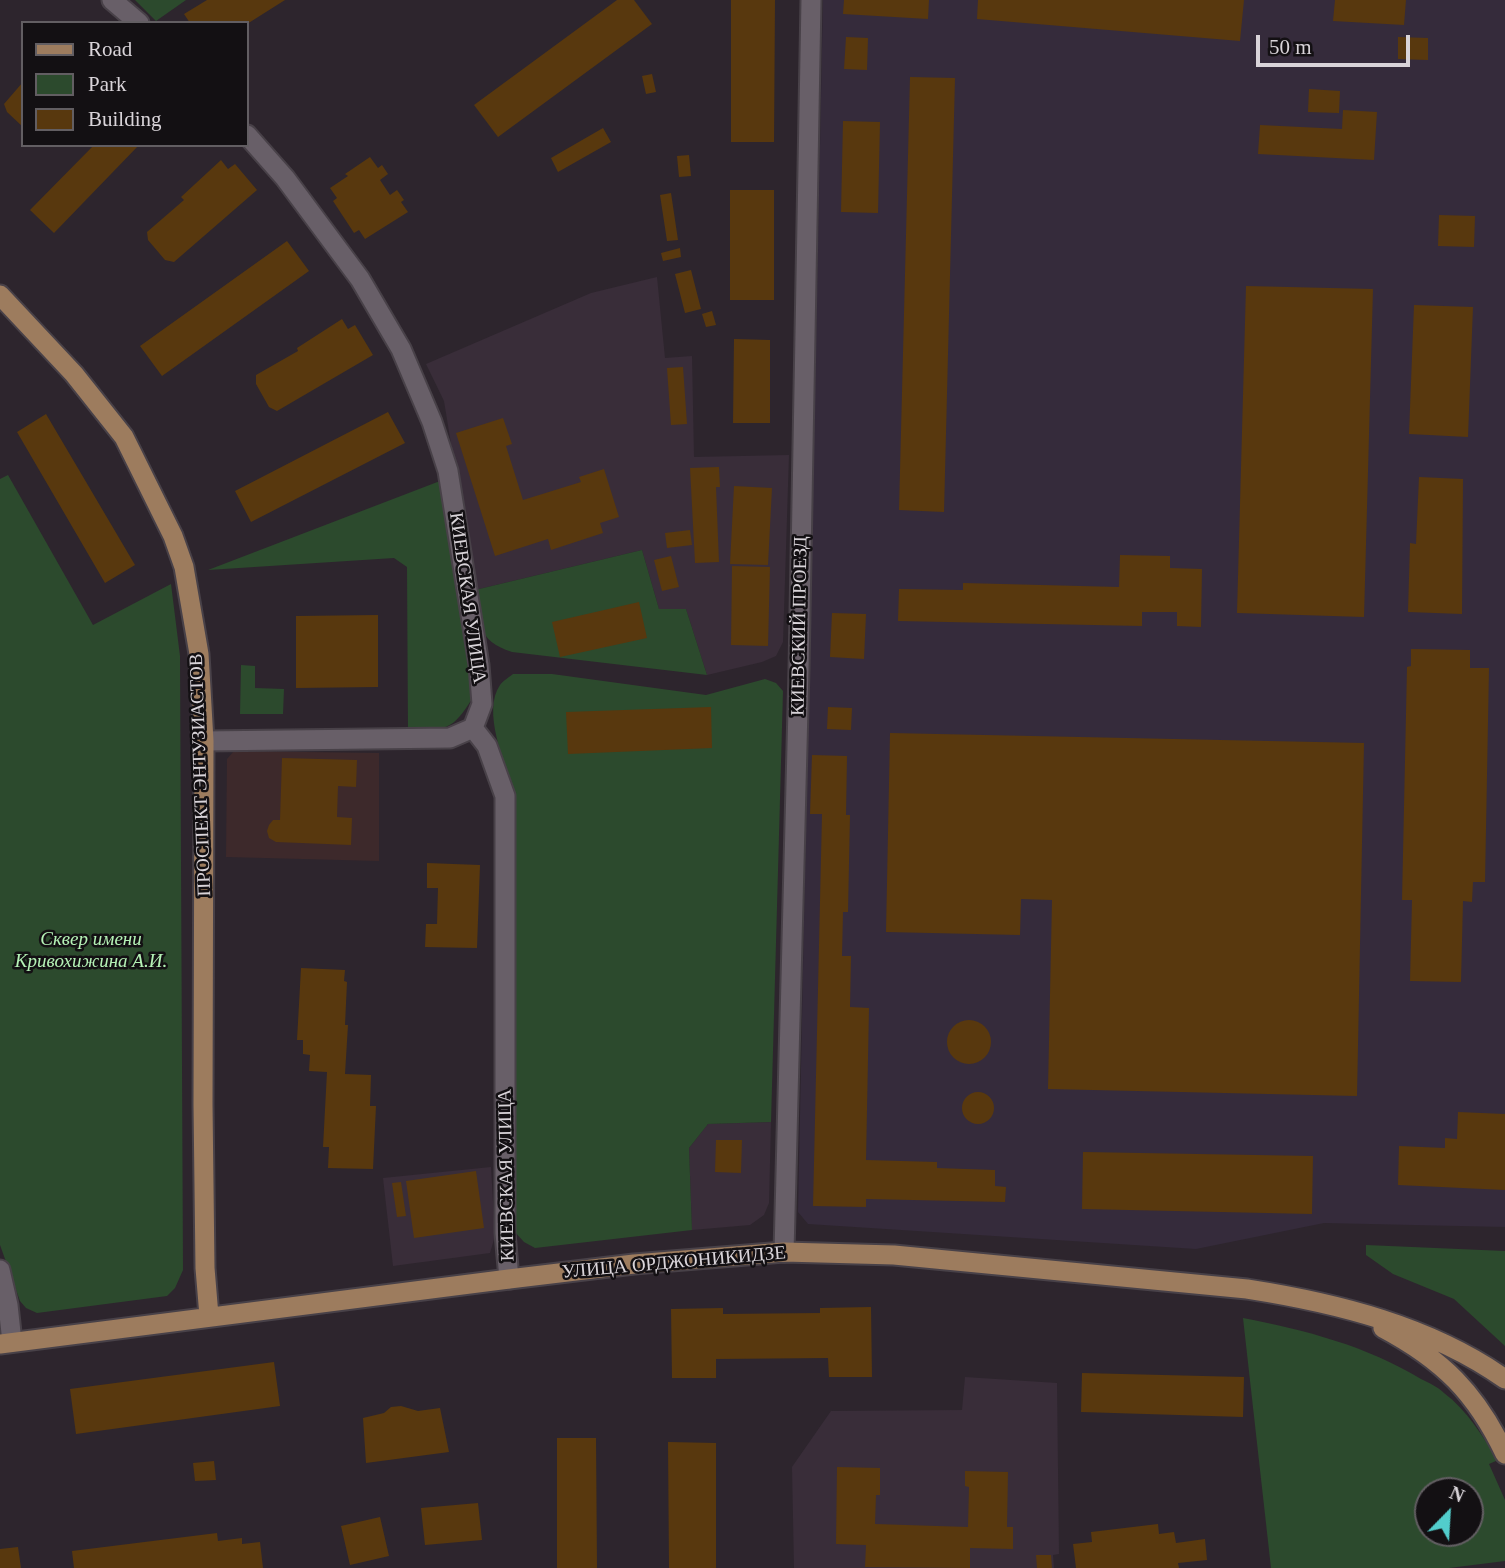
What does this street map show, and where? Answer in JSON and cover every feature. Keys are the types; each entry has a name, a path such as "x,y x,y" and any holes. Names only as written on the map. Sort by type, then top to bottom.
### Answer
{"main road":[{"name":"ПРОСПЕКТ ЭНТУЗИАСТОВ","path":"0,295 74,374 124,438 173,536 184,567 199,654 204,741 203,1104 205,1268 209,1316"},
{"name":"УЛИЦА ОРДЖОНИКИДЗЕ","path":"6,1343 634,1264 784,1252 894,1255 1247,1289 1292,1296 1348,1310 1422,1334 1464,1353 1505,1379"},
{"name":"УЛИЦА ОРДЖОНИКИДЗЕ","path":"1348,1310 1396,1335 1433,1360 1464,1387 1490,1422 1505,1454"}],"street":[{"path":"112,0 137,21"},
{"name":"КИЕВСКИЙ ПРОЕЗД","path":"784,1252 799,669 811,0"},
{"name":"КИЕВСКАЯ УЛИЦА","path":"248,136 285,178 360,279 401,349 432,422 448,471 479,665 482,704 473,728 487,746 505,796 505,1233 509,1279"},
{"path":"204,741 450,738 473,728"},
{"path":"0,1270 8,1305 6,1343"}],"shaded area":[{"path":"823,0 1505,0 1505,1227 1324,1223 1196,1249 808,1224 798,1212"},
{"path":"657,277 665,358 692,356 694,457 789,455 783,642 776,656 707,675 686,609 659,609 642,550 475,590 444,401 426,364 591,293"},
{"path":"234,751 379,753 379,861 226,857 227,759"},
{"path":"771,1122 769,1203 764,1215 750,1225 692,1230 689,1148 708,1124"},
{"path":"491,1167 495,1236 490,1253 393,1266 383,1178"},
{"path":"965,1377 1057,1383 1059,1554 1053,1555 1054,1568 794,1568 792,1467 831,1411 962,1410"}],"green space":[{"path":"135,0 186,0 156,21"},
{"name":"Сквер имени Кривохижина А.И.","path":"8,475 93,625 171,584 180,656 183,1270 175,1288 167,1296 37,1313 26,1308 20,1301 0,1245 0,479"},
{"path":"440,481 473,697 453,723 440,729 408,732 407,567 394,558 208,570"},
{"path":"642,550 659,609 686,609 707,675 512,652 492,642 482,629 475,590"},
{"path":"241,665 255,666 255,688 284,689 283,714 240,714"},
{"path":"513,674 552,674 706,695 765,679 776,683 783,691 771,1122 708,1124 689,1148 692,1230 535,1248 524,1242 514,1231 514,789 496,737 493,708 500,685"},
{"path":"1366,1245 1505,1251 1505,1346 1454,1299 1393,1274 1366,1255"},
{"path":"1243,1318 1312,1334 1379,1357 1439,1389 1467,1416 1498,1460 1489,1464 1505,1500 1505,1561 1449,1568 1271,1568"}],"building":[{"path":"207,0 285,0 248,23 248,21 189,21 184,14"},
{"path":"617,0 634,0 652,24 498,137 474,105"},
{"path":"731,0 775,0 774,142 731,142"},
{"path":"844,0 929,0 928,19 843,14"},
{"path":"978,0 1244,0 1240,41 977,19"},
{"path":"1335,0 1406,0 1404,25 1333,21"},
{"path":"846,37 868,38 867,70 844,69"},
{"path":"1398,37 1428,38 1428,60 1398,59"},
{"path":"652,74 656,92 646,94 642,76"},
{"path":"910,77 955,78 944,512 899,510"},
{"path":"21,84 21,125 7,112 4,104"},
{"path":"1309,89 1340,91 1339,113 1308,112"},
{"path":"1343,110 1377,112 1374,160 1258,154 1260,125 1342,129"},
{"path":"843,121 880,122 878,213 841,212"},
{"path":"603,128 611,142 558,172 551,158"},
{"path":"92,147 137,147 54,233 30,210"},
{"path":"689,155 691,176 679,177 677,156"},
{"path":"370,157 378,168 382,165 388,174 380,180 390,195 397,190 408,212 365,239 359,230 354,233 333,201 337,198 330,188"},
{"path":"221,160 228,169 235,164 257,190 174,262 165,260 148,240 147,232 184,200 181,197"},
{"path":"730,190 774,190 774,300 730,300"},
{"path":"671,193 678,240 667,241 660,195"},
{"path":"1439,215 1475,216 1474,247 1438,246"},
{"path":"287,241 309,271 162,376 140,346"},
{"path":"680,248 681,257 663,261 661,253"},
{"path":"691,270 701,309 685,313 675,274"},
{"path":"1246,286 1373,289 1364,617 1237,613"},
{"path":"1414,305 1473,307 1468,437 1409,434"},
{"path":"712,311 716,325 706,327 702,314"},
{"path":"342,319 348,329 355,325 373,355 277,411 269,407 256,384 256,375 298,351 297,348"},
{"path":"734,339 770,340 770,423 733,423"},
{"path":"683,367 687,424 671,425 667,368"},
{"path":"388,412 405,443 251,522 235,491"},
{"path":"46,414 135,565 105,583 17,432"},
{"path":"503,418 512,444 506,446 523,500 581,482 579,477 604,469 619,517 600,523 603,533 551,550 548,539 495,556 456,433"},
{"path":"719,467 720,487 716,487 719,562 695,563 690,468"},
{"path":"1419,477 1463,479 1462,614 1408,612 1410,543 1416,544"},
{"path":"734,486 772,488 768,565 730,564"},
{"path":"690,530 692,545 667,548 665,533"},
{"path":"1120,555 1170,556 1170,568 1202,569 1201,627 1177,626 1177,612 1142,612 1142,626 898,621 899,589 963,590 963,583 1119,587"},
{"path":"671,556 679,587 662,591 654,560"},
{"path":"732,566 770,567 768,646 731,645"},
{"path":"639,602 647,638 560,657 552,622"},
{"path":"832,613 866,614 864,659 830,657"},
{"path":"378,615 378,687 296,688 296,616"},
{"path":"1411,649 1470,650 1470,668 1489,668 1485,882 1473,882 1472,902 1463,901 1461,982 1410,981 1412,900 1402,900 1407,667 1411,666"},
{"path":"711,707 712,748 568,754 566,712"},
{"path":"828,707 852,708 851,730 827,729"},
{"path":"890,733 1364,743 1357,1096 1048,1089 1052,900 1021,899 1020,935 886,932"},
{"path":"812,755 847,756 846,815 850,815 848,912 843,912 842,956 851,956 850,1007 869,1008 866,1160 937,1162 937,1168 995,1170 995,1186 1006,1187 1005,1202 866,1199 866,1207 813,1206 822,814 810,814"},
{"path":"282,758 357,760 356,787 338,786 337,817 352,818 351,845 276,842 269,838 269,825 273,820 280,820"},
{"path":"427,863 480,865 477,948 425,947 426,924 437,924 438,888 427,888"},
{"path":"301,968 345,970 345,1025 348,1025 345,1074 371,1075 370,1106 376,1106 373,1169 328,1168 329,1147 323,1147 327,1072 309,1071 310,1055 303,1054 303,1040 297,1040"},
{"path":"969,1020 984,1027 991,1042 984,1057 969,1064 954,1057 947,1042 954,1027"},
{"path":"978,1092 990,1096 994,1108 990,1120 978,1124 966,1120 962,1108 966,1096"},
{"path":"1458,1112 1505,1114 1505,1190 1398,1185 1399,1146 1445,1148 1445,1138 1457,1139"},
{"path":"716,1140 742,1140 741,1173 715,1172"},
{"path":"1083,1152 1313,1156 1312,1214 1082,1209"},
{"path":"476,1171 484,1228 414,1238 406,1181"},
{"path":"401,1182 406,1216 397,1217 392,1183"},
{"path":"871,1307 872,1377 829,1377 828,1358 716,1359 716,1378 672,1378 671,1309 723,1308 723,1314 820,1313 820,1308"},
{"path":"274,1362 280,1406 76,1434 70,1389"},
{"path":"1082,1373 1244,1377 1243,1417 1081,1412"},
{"path":"401,1406 418,1411 440,1408 449,1452 366,1463 363,1418"},
{"path":"557,1438 596,1438 597,1568 557,1568"},
{"path":"668,1442 716,1443 716,1568 669,1568"},
{"path":"214,1461 216,1480 195,1481 193,1463"},
{"path":"837,1467 880,1468 880,1495 876,1495 875,1524 968,1527 969,1487 965,1486 965,1471 1008,1472 1007,1527 1013,1527 1013,1549 970,1548 970,1568 865,1567 866,1545 836,1544"},
{"path":"478,1503 482,1540 425,1545 421,1508"},
{"path":"380,1517 389,1556 350,1565 341,1526"},
{"path":"1158,1524 1159,1534 1174,1532 1176,1543 1205,1539 1207,1560 1178,1563 1179,1568 1076,1568 1073,1544 1092,1542 1091,1532"},
{"path":"217,1533 218,1541 242,1538 242,1544 260,1542 263,1568 74,1568 72,1551"},
{"path":"18,1547 21,1568 0,1568 0,1549"},
{"path":"1036,1555 1051,1555 1052,1568 1037,1568"}]}
